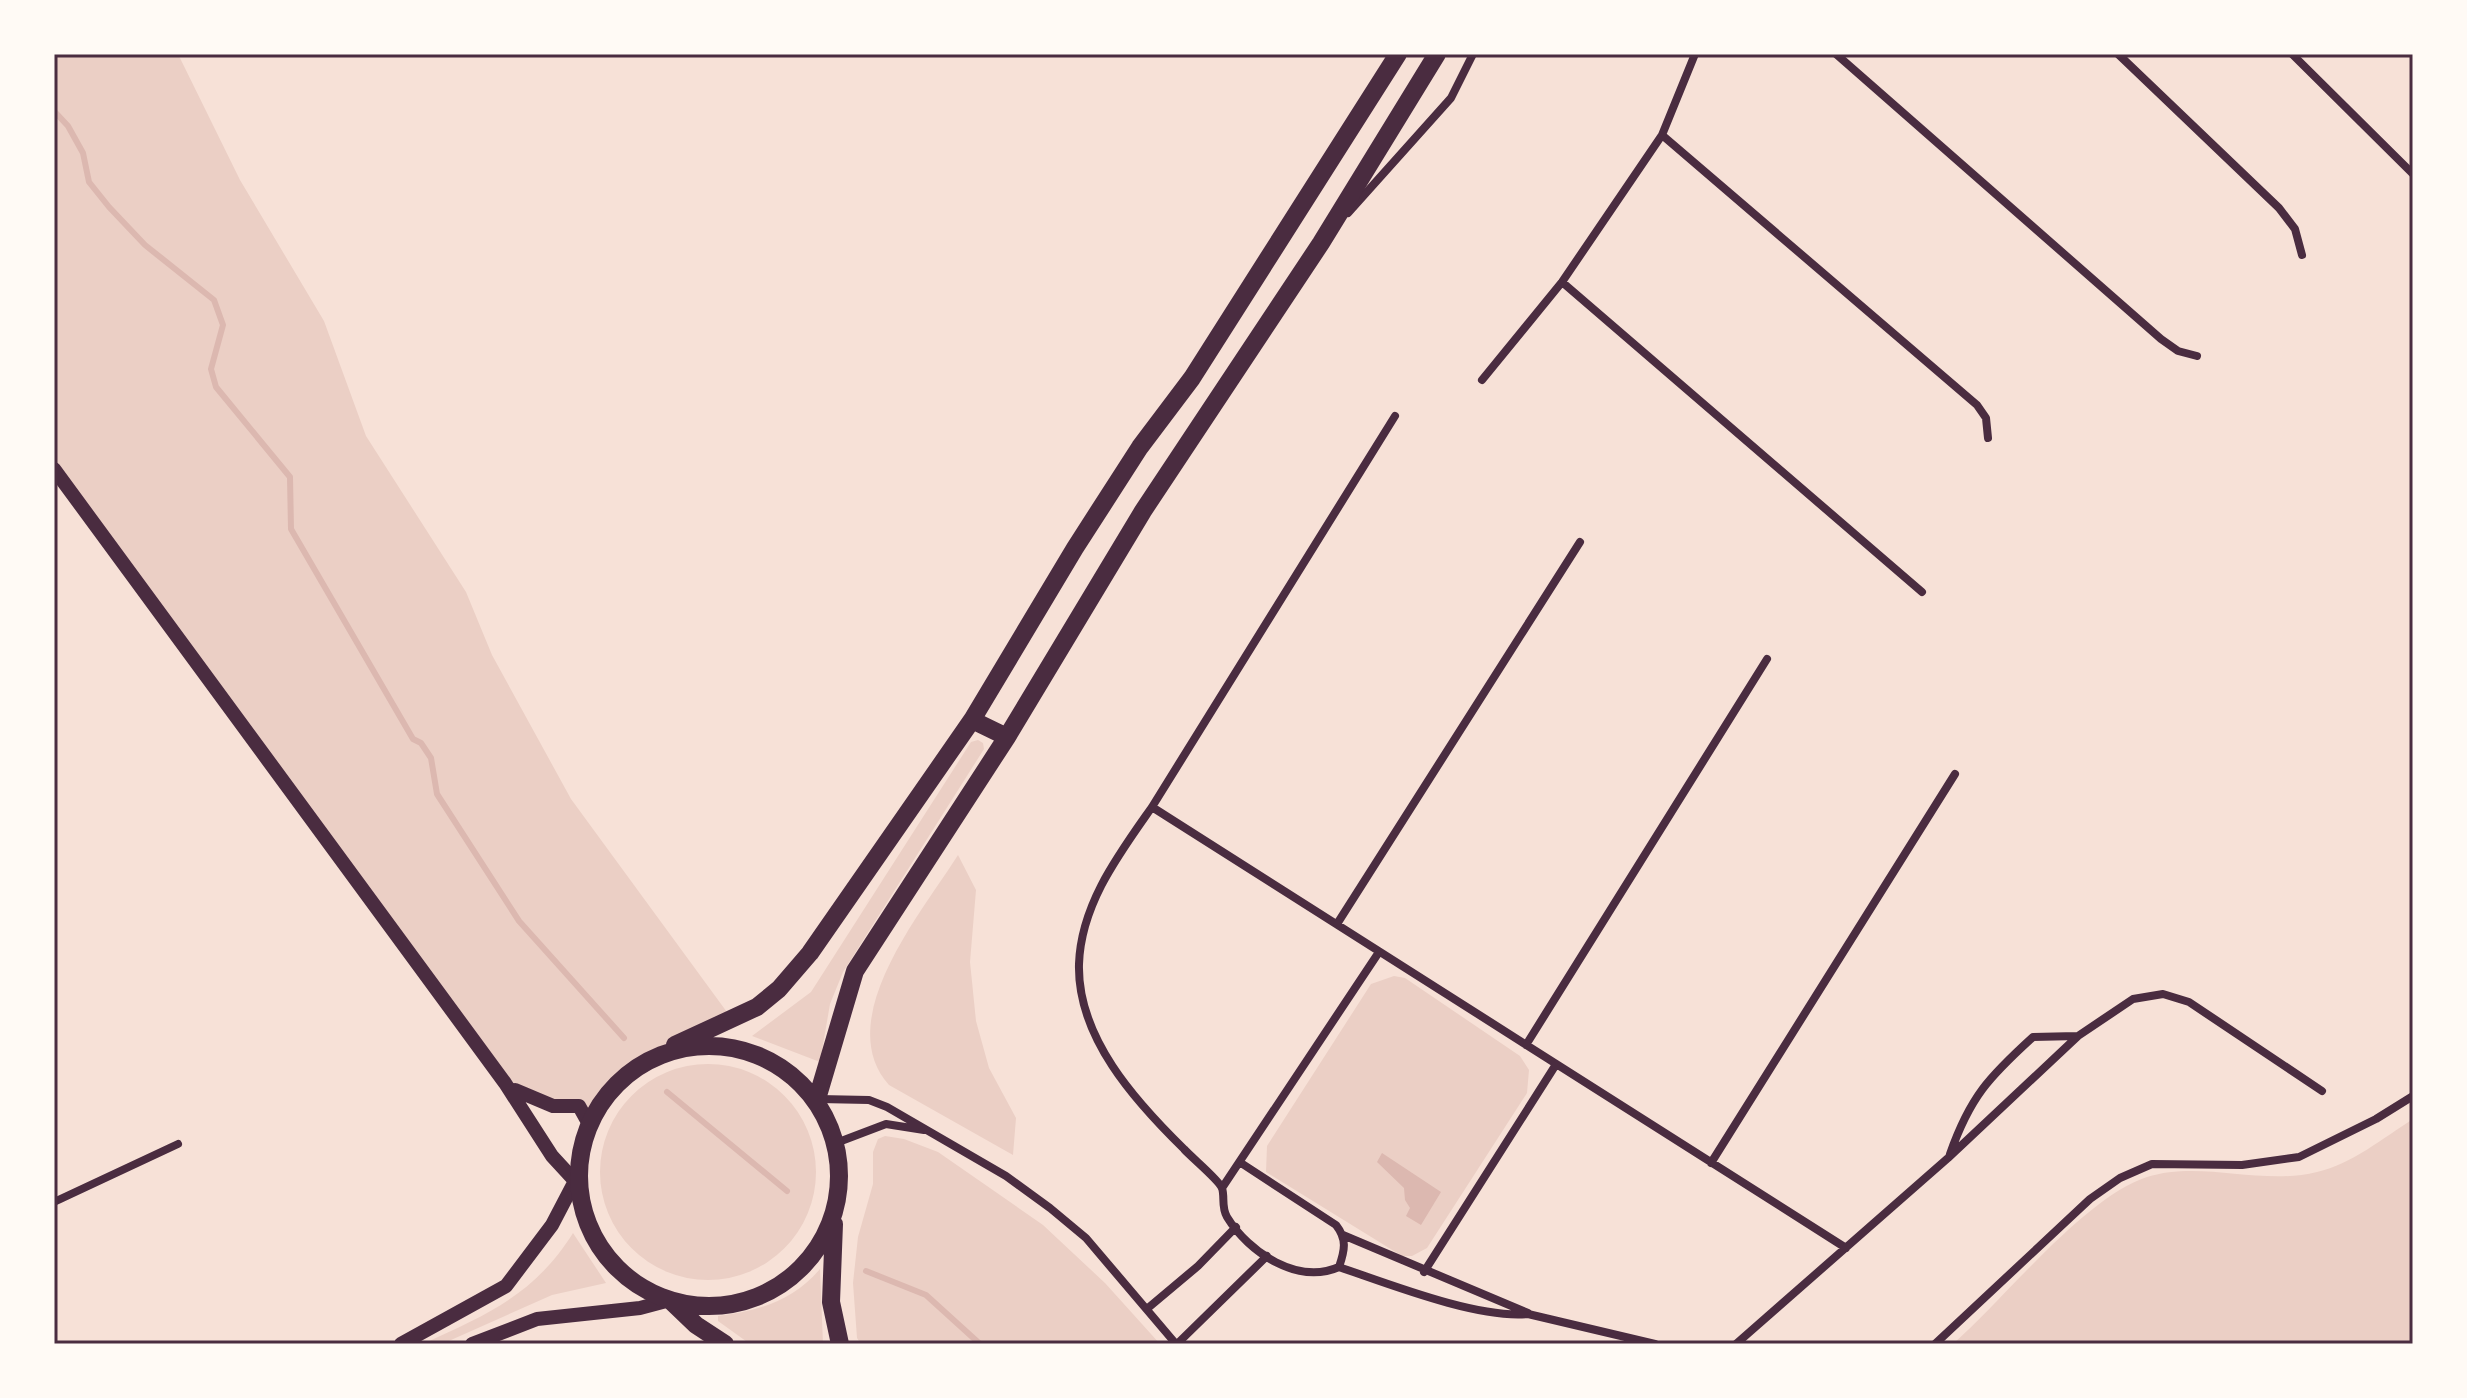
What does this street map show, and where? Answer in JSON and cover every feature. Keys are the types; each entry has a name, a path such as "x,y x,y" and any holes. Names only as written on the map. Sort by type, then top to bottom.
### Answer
{"main road":[{"path":"834,1214 814,1255 780,1286 738,1303 704,1306 670,1300 638,1285 609,1259 588,1225 575,1181 589,1124 607,1094 626,1075 675,1045 757,1007 796,972 972,720 1075,548 1140,447 1192,378 1398,54"},
{"path":"817,1099 855,971 1007,737 1143,511 1321,243 1437,54"},
{"path":"972,720 1007,737"},
{"path":"675,1045 717,1046 748,1052 777,1065 817,1099 836,1143 840,1179 834,1214 831,1302 840,1344"},
{"path":"670,1300 696,1325 725,1344"}],"street":[{"path":"1321,243 1451,98 1473,54"},
{"path":"1482,380 1562,282 1662,135 1695,54"},
{"path":"1836,54 2161,339 2178,351 2197,356"},
{"path":"2118,54 2279,208 2295,229 2302,255"},
{"path":"2292,54 2413,174"},
{"path":"1662,135 1977,405 1986,418 1988,438"},
{"path":"1562,282 1922,592"},
{"path":"1395,416 1152,807 1116,858 1089,910 1079,964 1085,1011 1099,1043 1123,1079 1175,1140 1222,1188 1226,1216 1276,1265 1308,1273 1327,1272 1339,1267 1473,1307 1512,1316 1528,1314 1655,1344"},
{"path":"54,469 505,1083 552,1156 575,1181 552,1225 506,1286 401,1344"},
{"path":"1337,924 1580,542"},
{"path":"1526,1045 1767,659"},
{"path":"1711,1163 1955,774"},
{"path":"1152,807 1555,1066 1846,1248"},
{"path":"1222,1188 1379,952"},
{"path":"1736,1344 1948,1158 2078,1036 2133,999 2152,995 2175,996 2189,1002 2322,1091"},
{"path":"1948,1158 1963,1118 1987,1078 2033,1037 2078,1036"},
{"path":"1424,1272 1555,1066"},
{"path":"505,1083 539,1103 579,1106 589,1124"},
{"path":"1935,1344 2090,1199 2120,1178 2152,1164 2242,1165 2299,1157 2376,1119 2413,1096"},
{"path":"817,1099 869,1100 1006,1176 1086,1238 1176,1344 1267,1256"},
{"path":"836,1143 886,1124 928,1130"},
{"path":"54,1202 178,1144"},
{"path":"1241,1163 1336,1225 1343,1235 1345,1249 1339,1267"},
{"path":"1148,1308 1198,1266 1236,1227"},
{"path":"1343,1235 1424,1272 1519,1307 1528,1314"},
{"path":"472,1344 537,1319 640,1308 670,1300"}],"shaded area":[{"path":"54,54 178,54 240,180 324,321 366,436 466,592 492,655 571,799 732,1019 670,1049 634,1072 603,1103 589,1124 579,1106 516,1091 54,469"},
{"path":"978,740 983,743 984,749 843,972 830,1004 820,1062 752,1036 811,992 971,742"},
{"path":"958,855 976,890 970,962 976,1021 989,1068 1016,1118 1013,1155 889,1085 874,1059 870,1030 876,999 888,967"},
{"path":"1394,976 1405,978 1520,1056 1529,1070 1527,1093 1427,1248 1412,1256 1402,1256 1266,1172 1267,1146 1371,984"},
{"path":"708,1064 749,1072 785,1095 808,1131 816,1172 808,1213 785,1249 749,1272 708,1280 667,1272 631,1249 608,1213 600,1172 608,1131 631,1095 667,1072"},
{"path":"2413,1119 2413,1344 1953,1344 2072,1226 2123,1188 2168,1172 2296,1176 2317,1172 2355,1157"},
{"path":"885,1136 904,1139 938,1152 1043,1225 1105,1283 1160,1344 861,1344 857,1338 853,1283 858,1237 873,1184 873,1152 878,1139"},
{"path":"1382,1153 1441,1192 1421,1225 1406,1216 1410,1208 1405,1200 1404,1188 1377,1162"},
{"path":"573,1233 606,1283 552,1295 442,1344 423,1344 489,1312 526,1287 558,1254"},
{"path":"820,1269 823,1344 750,1344 718,1321 718,1316 747,1311 786,1297"}],"waterway":[{"path":"54,111 68,126 83,153 89,182 109,207 145,245 214,300 223,325 211,369 216,387 290,477 291,529 413,739 421,743 431,758 437,794 519,921 624,1038"},
{"path":"667,1092 787,1191"},
{"path":"866,1271 926,1295 980,1344"}]}
